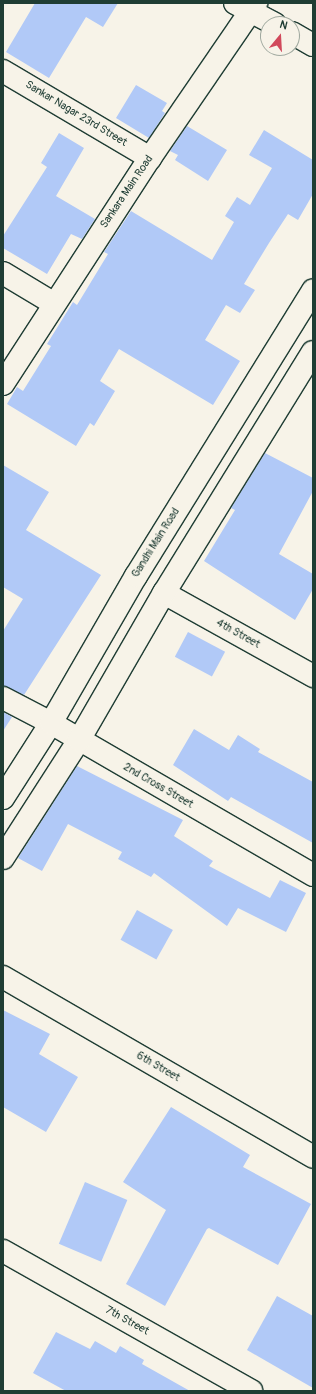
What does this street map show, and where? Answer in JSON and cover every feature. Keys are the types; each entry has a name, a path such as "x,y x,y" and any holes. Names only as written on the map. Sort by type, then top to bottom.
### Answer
{"street":[{"path":"248,6 263,16"},
{"name":"Sankara Main Road","path":"3,384 53,303 150,158 248,6"},
{"path":"300,38 313,45"},
{"name":"Sankar Nagar 23rd Street","path":"3,71 150,158"},
{"path":"3,273 53,303"},
{"name":"Gandhi Main Road","path":"3,798 51,723 136,576 313,290"},
{"path":"3,858 79,740 164,593 313,352"},
{"name":"4th Street","path":"164,593 313,676"},
{"name":"2nd Cross Street","path":"3,698 51,723 313,875"},
{"name":"6th Street","path":"3,977 313,1157"},
{"name":"7th Street","path":"3,1251 250,1391"}],"building":[{"path":"35,3 118,3 103,27 86,17 49,78 6,52"},
{"path":"136,85 167,103 162,111 165,113 149,138 116,118"},
{"path":"187,126 227,150 208,181 175,160 178,155 170,151"},
{"path":"264,130 313,160 313,194 298,220 288,214 269,243 244,284 255,290 240,313 226,305 205,340 240,361 213,405 119,349 100,381 115,391 94,426 90,423 76,446 7,404 17,387 23,391 51,346 47,344 73,302 77,305 108,254 104,252 131,211 212,260 234,222 225,216 237,197 250,205 272,168 249,155"},
{"path":"59,133 84,148 56,196 95,219 82,239 71,234 47,274 3,248 3,236 47,167 41,163"},
{"path":"265,453 313,478 313,491 279,554 313,574 313,589 295,620 204,561 235,510 231,508"},
{"path":"3,465 49,492 26,530 101,575 24,695 3,686 3,631 23,599 3,587"},
{"path":"188,632 225,652 212,676 175,657"},
{"path":"3,712 12,717 3,731"},
{"path":"194,729 229,750 238,735 260,749 258,752 313,782 313,843 231,797 228,801 173,765"},
{"path":"77,766 183,820 174,836 213,861 209,866 270,898 280,880 306,893 286,932 238,908 227,926 154,873 151,877 118,859 122,852 68,824 42,871 18,858"},
{"path":"137,910 173,930 156,960 121,940"},
{"path":"3,1010 50,1034 39,1054 78,1077 46,1132 3,1107"},
{"path":"171,1107 250,1155 243,1167 311,1204 278,1265 209,1228 207,1229 165,1306 126,1284 166,1210 123,1182"},
{"path":"85,1182 127,1200 101,1262 59,1244"},
{"path":"277,1296 313,1316 313,1388 247,1350"},
{"path":"56,1332 90,1349 95,1341 116,1353 120,1346 144,1360 142,1364 190,1391 66,1391 33,1373"}]}
